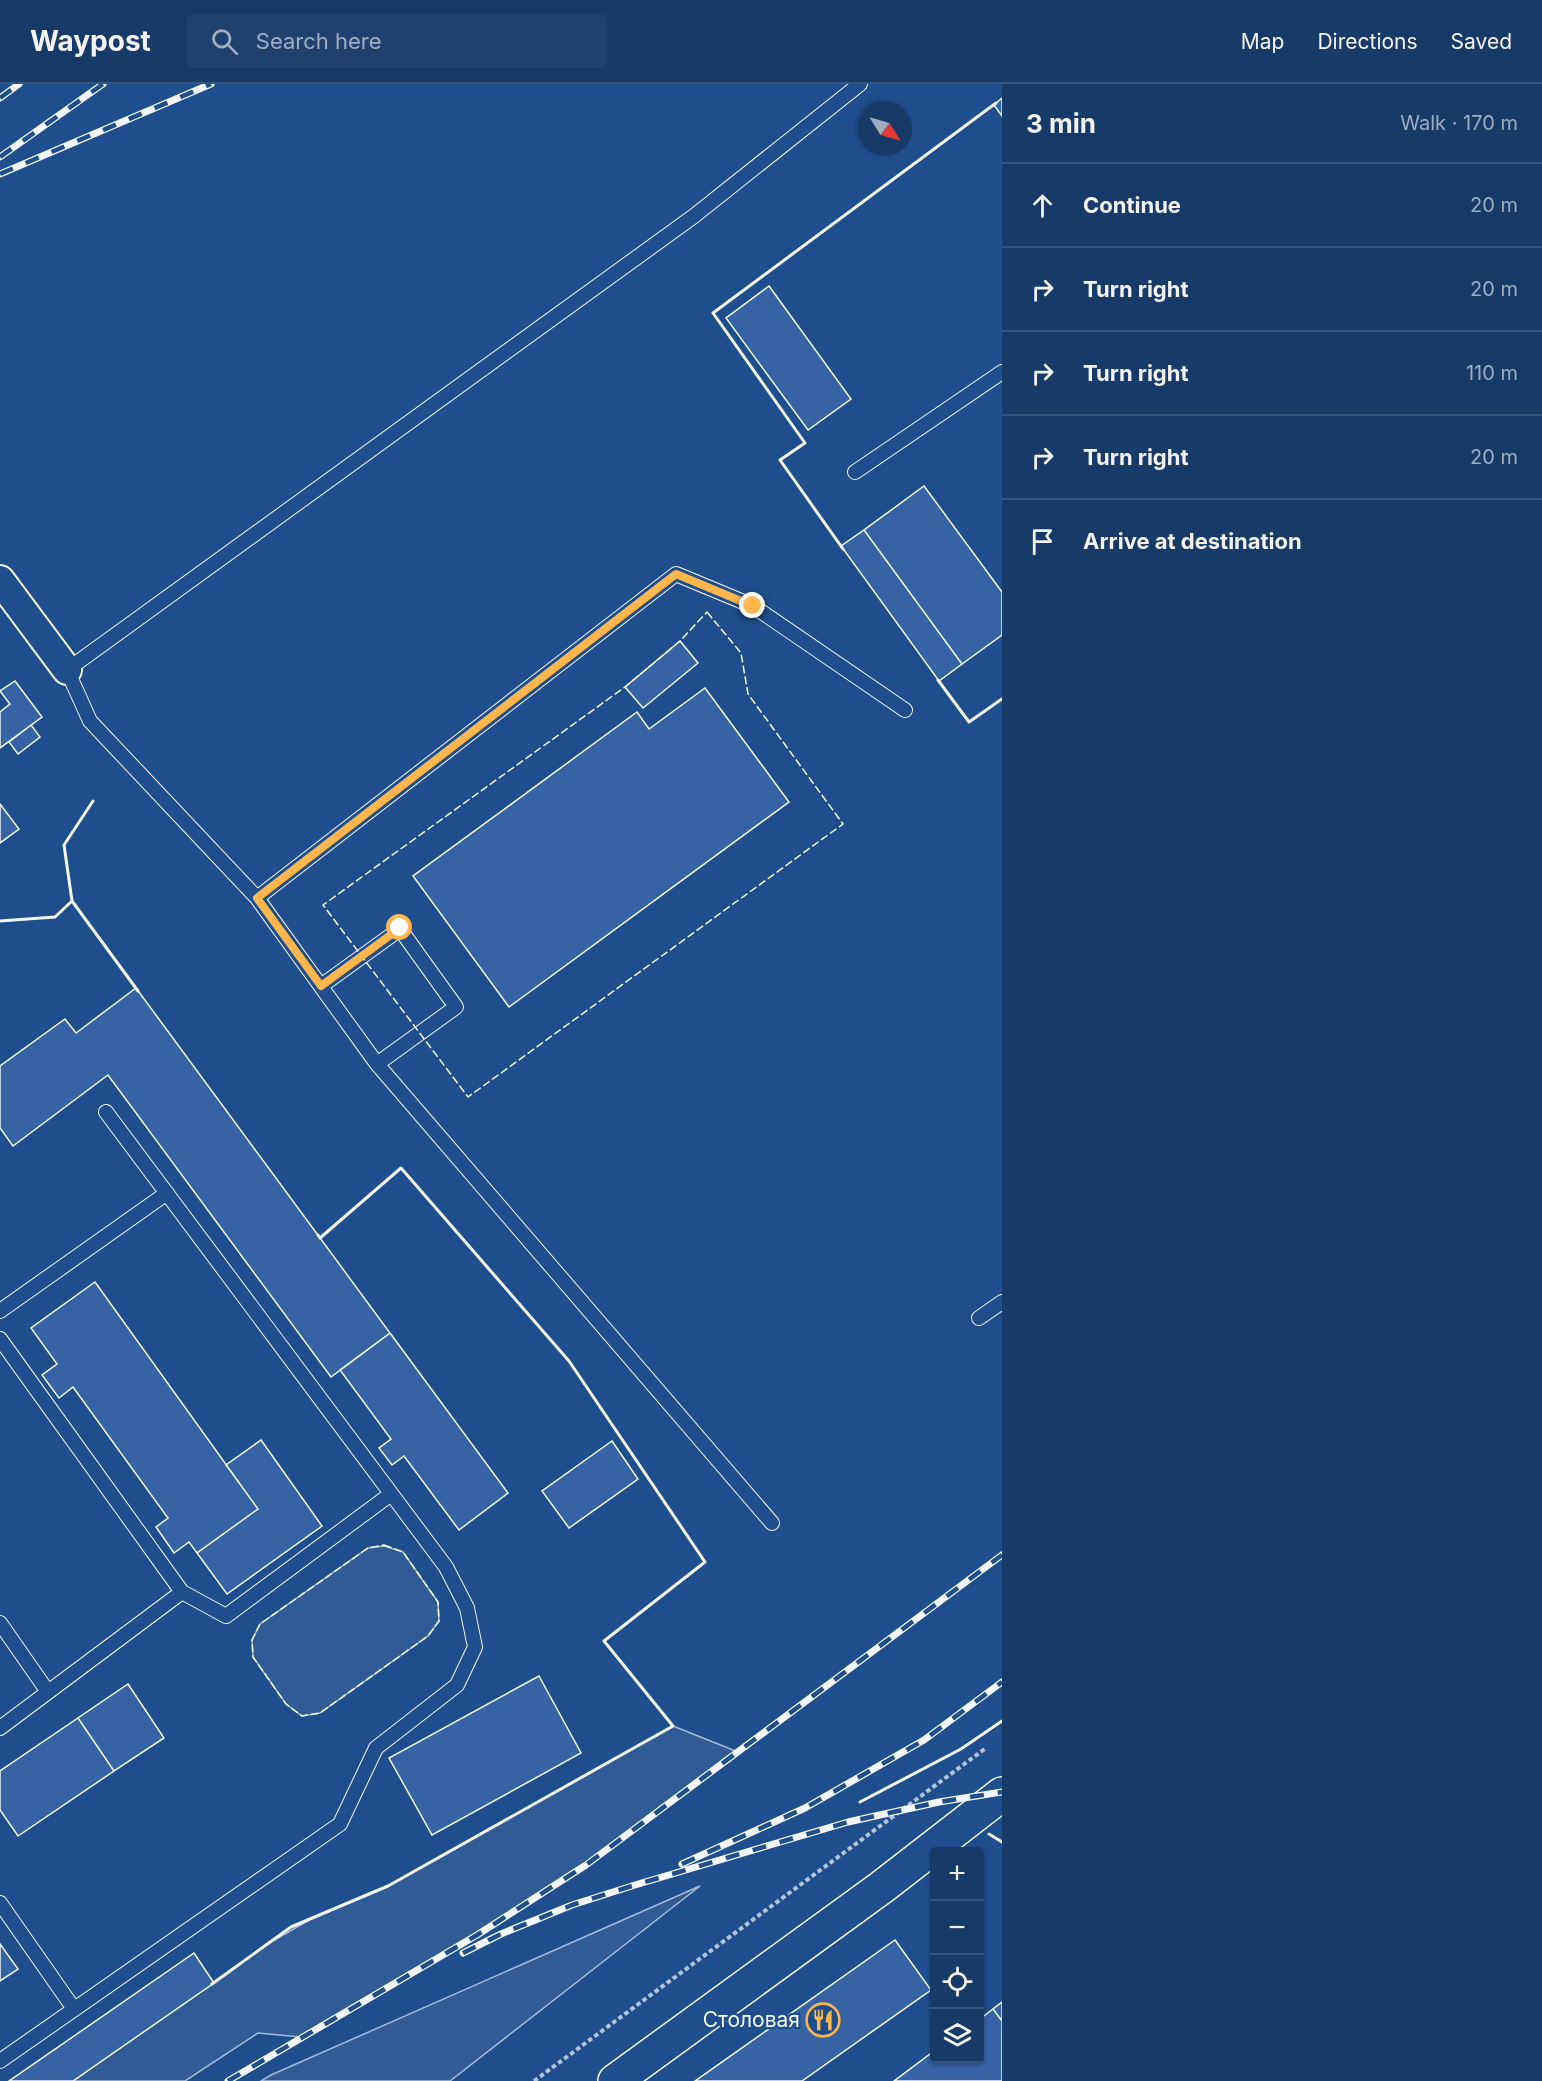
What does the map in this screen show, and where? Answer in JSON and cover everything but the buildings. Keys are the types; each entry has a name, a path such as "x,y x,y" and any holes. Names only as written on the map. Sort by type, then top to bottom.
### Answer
{"main road":[{"path":"615,2081 882,1887 1002,1794"}],"street":[{"path":"0,580 67,670"}],"lane":[{"path":"772,1523 377,1064 257,898 90,721 67,670 694,216 860,84"},
{"path":"855,472 1002,372"},
{"path":"257,898 676,574 753,606 905,711"},
{"path":"321,986 400,928 456,1007 377,1064"},
{"path":"0,2061 340,1824 376,1748 457,1684 475,1647 467,1608 446,1567 106,1112"},
{"path":"0,1311 167,1193"},
{"path":"979,1318 1002,1302"},
{"path":"0,1340 182,1592 226,1616 391,1494"},
{"path":"0,1728 182,1592"},
{"path":"0,1623 48,1692"},
{"path":"0,1903 74,2009"}],"path":[{"path":"534,2081 986,1748"}],"shaded area":[{"path":"384,1546 403,1552 438,1602 439,1621 428,1636 320,1713 302,1716 286,1704 253,1657 252,1640 260,1624 368,1548"},
{"path":"673,1726 738,1752 576,1872 466,1942 301,2037 258,2033 185,2081 73,2081 266,1945 316,1916 388,1886"},
{"path":"700,1886 450,2081 261,2081 271,2075"}],"railway":[{"path":"0,98 19,84"},
{"path":"0,157 103,84"},
{"path":"0,174 211,84"},
{"path":"228,2081 477,1935 586,1865 1002,1555"},
{"path":"682,1864 805,1808 924,1740 1002,1682"},
{"path":"463,1953 501,1934 572,1905 635,1885 848,1822 939,1802 1002,1792"}],"fence":[{"path":"707,612 741,653 748,694 843,824 468,1097 323,905 625,687 680,641 707,612"},
{"path":"384,1545 403,1552 438,1602 439,1621 428,1636 320,1713 302,1716 286,1704 253,1657 252,1640 260,1624 368,1548 384,1545"}],"wall":[{"path":"843,549 780,460 805,443 713,313 996,103"},
{"path":"938,680 969,722 1002,699"},
{"path":"72,901 64,845 93,801"},
{"path":"0,921 55,917 72,901 138,991"},
{"path":"212,1984 291,1927 388,1886 673,1726 604,1641 705,1562 569,1361 401,1168 320,1238 318,1235"},
{"path":"860,1802 961,1749 1002,1721"},
{"path":"989,1834 1002,1842"}],"place":[{"name":"Столовая","path":"823,2020"}],"route":[{"path":"400,928 321,986 257,898 676,574 753,606"}]}
